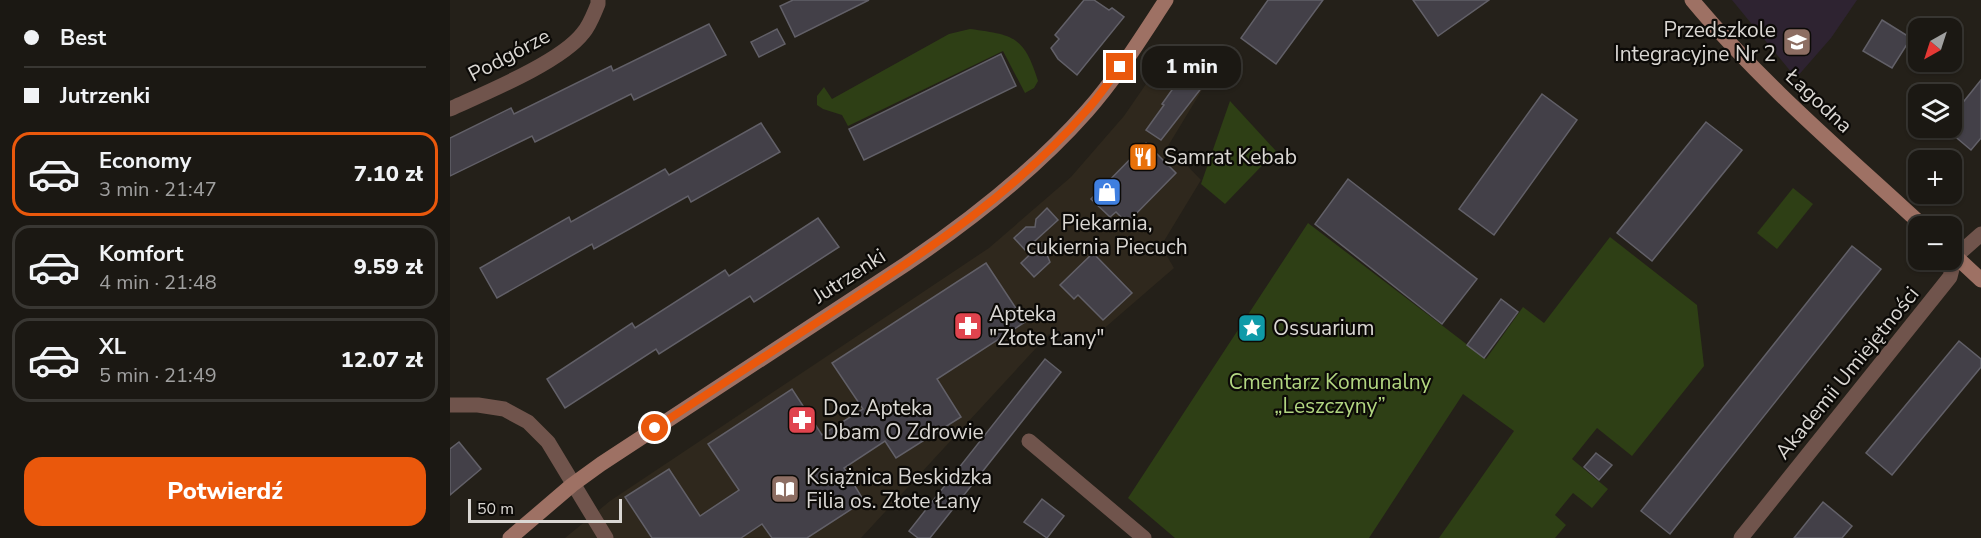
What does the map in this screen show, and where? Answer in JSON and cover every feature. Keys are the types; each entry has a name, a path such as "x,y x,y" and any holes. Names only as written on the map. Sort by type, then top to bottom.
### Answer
{"street":[{"name":"Jutrzenki","path":"510,538 572,485 601,464 922,253 994,200 1057,142 1087,110 1140,40 1166,0"},
{"name":"Łagodna","path":"1692,0 1729,43 1760,74 1912,216"},
{"name":"Podgórze","path":"450,109 566,51 584,33 598,2"},
{"name":"Akademii Umiejętności","path":"1962,248 1981,234"},
{"path":"1962,263 1981,280"},
{"name":"Akademii Umiejętności","path":"1742,538 1950,277 1951,270"},
{"path":"450,405 478,405 504,409 528,422 548,442 606,538"},
{"path":"1029,441 1144,538"}],"shaded area":[{"name":"Przedszkole Integracyjne Nr 2","path":"1732,0 1857,0 1831,38 1796,78"},
{"path":"1166,55 1208,80 1168,146 1201,180 1161,246 1174,268 1093,338 1049,334 861,538 565,538 610,501 989,248 1071,177 1124,116"}],"green space":[{"path":"970,29 1007,36 1022,46 1038,81 1034,88 1025,93 1003,51 848,126 842,115 817,105 817,96 824,87 832,99 949,34"},
{"path":"1230,101 1276,151 1225,204 1201,184"},
{"path":"1793,188 1813,204 1777,249 1757,233"},
{"name":"Cmentarz Komunalny „Leszczyny”","path":"1308,223 1486,359 1523,307 1544,323 1610,237 1697,305 1704,366 1632,456 1597,428 1572,459 1608,489 1592,508 1573,493 1555,515 1566,525 1555,538 1439,538 1514,431 1463,394 1369,538 1175,538 1128,498"}],"building":[{"path":"793,0 869,0 795,37 780,6"},
{"path":"1084,0 1094,0 1109,10 1112,8 1124,17 1077,75 1058,59 1051,48 1059,39 1055,35"},
{"path":"1268,0 1323,0 1276,64 1241,38"},
{"path":"1413,0 1489,0 1438,36"},
{"path":"1882,20 1908,36 1908,43 1892,68 1863,51"},
{"path":"709,24 726,55 634,100 631,94 535,142 532,136 450,176 450,138 511,108 514,114 611,66 613,71"},
{"path":"777,29 785,44 759,57 751,42"},
{"path":"1001,54 1016,86 864,160 849,129"},
{"path":"1184,73 1203,86 1161,140 1146,130"},
{"path":"1981,80 1981,138 1971,150 1957,138 1962,138 1962,104"},
{"path":"1542,94 1577,120 1494,235 1459,209"},
{"path":"1706,122 1742,150 1652,261 1617,233"},
{"path":"761,123 780,152 691,202 688,196 594,249 592,244 497,298 480,268 569,217 571,222 665,169 669,175"},
{"path":"1146,143 1176,173 1127,223 1116,212 1110,217 1091,199"},
{"path":"1348,179 1477,279 1442,324 1315,224"},
{"path":"1047,208 1058,220 1025,250 1014,238 1026,227 1035,227 1036,219"},
{"path":"818,218 839,247 754,302 750,296 659,354 656,349 565,408 547,379 632,323 635,328 725,270 729,276"},
{"path":"1042,243 1050,262 1034,277 1021,263"},
{"path":"1852,246 1881,269 1670,534 1641,511"},
{"path":"1093,253 1132,293 1103,320 1078,295 1074,299 1060,285"},
{"path":"986,263 1025,322 937,379 961,417 896,458 885,441 844,468 864,501 807,538 772,538 762,524 741,538 652,538 625,497 669,469 700,516 739,490 708,444 792,389 822,435 863,409 832,363"},
{"path":"1501,299 1518,312 1484,358 1467,345"},
{"path":"1959,341 1981,359 1981,367 1892,475 1866,453"},
{"path":"1045,359 1061,372 930,538 918,538 909,531"},
{"path":"459,442 481,469 450,495 450,449"},
{"path":"1596,453 1612,465 1599,480 1584,467"},
{"path":"1042,499 1064,516 1047,538 1024,522"},
{"path":"1823,502 1852,526 1842,538 1794,538"}],"place":[{"name":"Przedszkole Integracyjne Nr 2","path":"1797,42"},
{"name":"Samrat Kebab","path":"1143,157"},
{"name":"Piekarnia, cukiernia Piecuch","path":"1107,192"},
{"name":"Apteka \"Złote Łany\"","path":"968,326"},
{"name":"Ossuarium","path":"1252,328"},
{"name":"Doz Apteka Dbam O Zdrowie","path":"802,420"},
{"name":"Książnica Beskidzka Filia os. Złote Łany","path":"785,489"}],"route":[{"path":"655,428 906,264 975,215 1057,142 1087,110 1120,67"}]}
